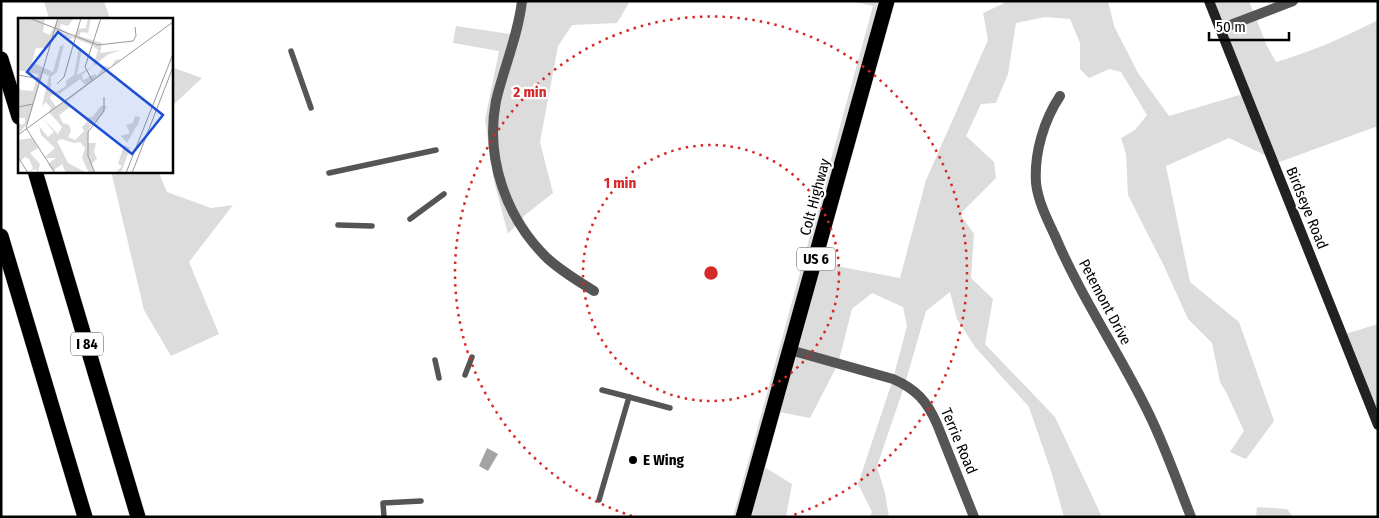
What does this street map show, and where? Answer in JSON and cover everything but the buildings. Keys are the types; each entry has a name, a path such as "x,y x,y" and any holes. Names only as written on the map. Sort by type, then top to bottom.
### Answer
{"highway":[{"name":"Colt Highway","path":"743,517 887,1"},
{"path":"1,59 18,115"},
{"name":"I 84","path":"35,172 138,517"},
{"path":"1,236 85,517"}],"main road":[{"name":"Birdseye Road","path":"1209,1 1378,425"}],"street":[{"path":"522,1 516,35 497,100 493,121 493,142 497,171 515,216 535,246 548,259 594,291"},
{"path":"1220,29 1293,1"},
{"name":"Petemont Drive","path":"1060,96 1046,122 1039,149 1036,184 1040,201 1060,250 1090,309 1145,405 1191,517"},
{"name":"Terrie Road","path":"790,350 894,379 915,391 928,406 938,424 974,517"}],"lane":[{"path":"291,51 311,108"},
{"path":"329,173 436,150"},
{"path":"410,219 444,194"},
{"path":"338,225 372,226"},
{"path":"465,375 472,357"},
{"path":"435,360 440,378"},
{"path":"602,390 670,408"},
{"path":"599,500 629,397"},
{"path":"384,517 383,503 421,501"}],"shaded area":[{"path":"44,1 104,1 110,18 49,18"},
{"path":"522,1 630,1 617,23 572,25 558,46 540,142 553,193 525,215 508,234 494,181 485,120 499,51 453,43 456,26 516,35"},
{"path":"850,1 887,1 815,262 900,278 926,180 988,40 983,13 1009,1 1108,1 1114,26 1138,73 1169,116 1246,93 1209,1 1249,1 1267,46 1276,62 1328,44 1378,20 1378,126 1274,164 1271,158 1229,138 1166,166 1190,282 1239,322 1274,421 1246,459 1230,452 1244,431 1220,382 1212,343 1188,319 1128,195 1126,154 1121,138 1135,130 1147,115 1121,72 1109,69 1089,78 1080,69 1080,43 1070,19 1045,17 1016,23 1008,74 996,103 981,104 966,136 994,162 996,178 960,214 974,234 971,278 993,299 985,344 1055,417 1102,517 1064,517 1052,474 1029,407 975,347 957,319 950,292 926,311 905,384 877,466 885,493 889,517 870,517 872,512 858,484 893,379 907,326 903,307 872,293 852,309 838,364 810,418 774,411 758,463 792,484 786,517 733,517 873,6"},
{"path":"172,67 202,78 172,106"},
{"path":"111,172 158,172 167,192 211,208 233,205 189,262 219,334 171,356 144,310"},
{"path":"1378,324 1378,425 1342,335"},
{"path":"487,448 498,454 488,471 479,466"},
{"path":"1257,507 1287,509 1293,517 1256,517"}],"place":[{"name":"E Wing","path":"633,460"}]}
